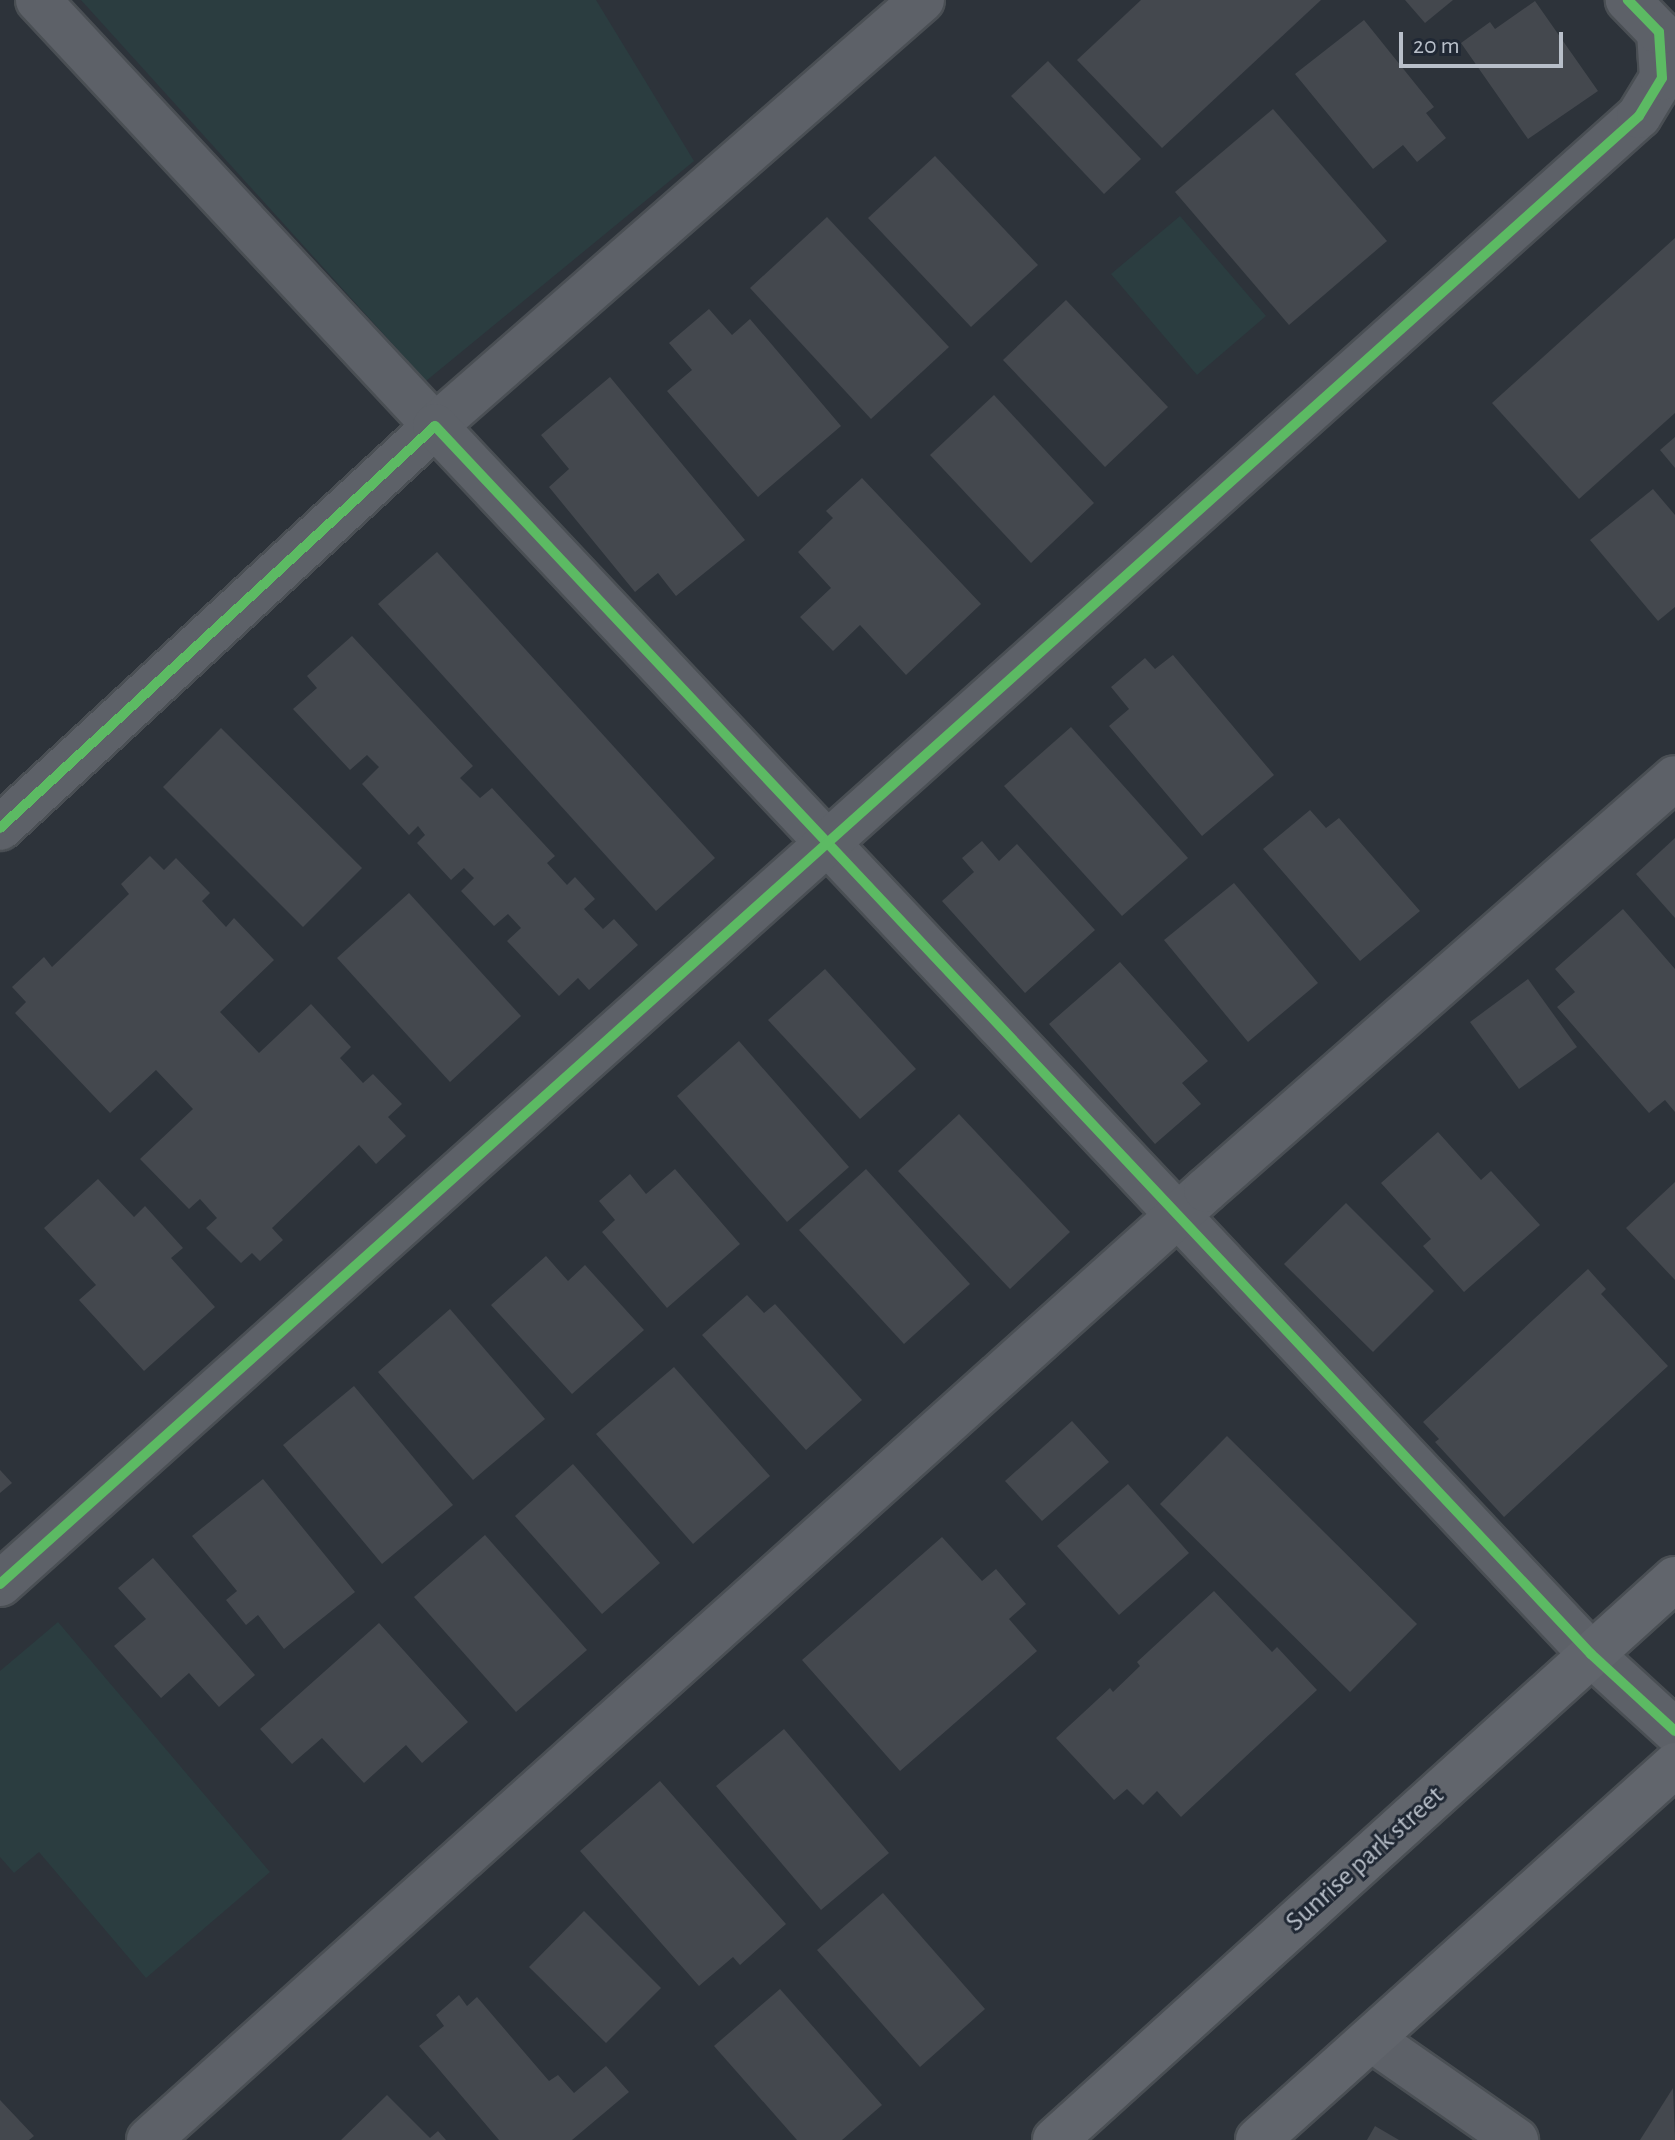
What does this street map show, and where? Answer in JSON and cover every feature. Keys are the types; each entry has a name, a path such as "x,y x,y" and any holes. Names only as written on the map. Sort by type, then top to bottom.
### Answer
{"main road":[{"name":"Sunrise park street","path":"1055,2140 1675,1579"},
{"path":"1258,2140 1675,1765"}],"street":[{"path":"38,0 1591,1654 1675,1731"},
{"path":"0,828 435,426 922,0"},
{"path":"0,1584 1639,116 1662,78 1659,32 1628,0"},
{"path":"149,2140 1178,1215 1675,778"},
{"path":"1371,2039 1514,2140"}],"shaded area":[{"path":"81,0 596,0 694,161 426,381"},
{"path":"1180,216 1266,316 1197,375 1111,274"},
{"path":"58,1622 270,1872 146,1978 39,1852 14,1873 0,1857 0,1671"}],"building":[{"path":"1141,0 1321,0 1162,148 1077,60"},
{"path":"1405,0 1453,0 1425,23"},
{"path":"1535,1 1598,91 1528,139 1461,43 1490,22 1495,29"},
{"path":"1364,20 1434,107 1426,113 1446,138 1417,162 1403,145 1373,169 1295,74"},
{"path":"1048,61 1141,159 1104,194 1011,96"},
{"path":"1273,109 1387,241 1289,325 1175,192"},
{"path":"935,156 1038,265 971,327 868,218"},
{"path":"827,217 949,347 871,419 750,288"},
{"path":"1675,238 1675,413 1579,499 1492,403"},
{"path":"1066,300 1168,407 1105,467 1003,360"},
{"path":"709,309 732,335 750,319 841,426 758,497 667,391 692,370 669,343"},
{"path":"610,377 745,540 676,596 658,573 635,592 549,487 569,469 541,435"},
{"path":"994,395 1094,503 1031,563 930,455"},
{"path":"1675,437 1675,468 1660,450"},
{"path":"862,478 981,604 906,675 860,625 833,651 800,617 831,588 798,552 833,518 826,511"},
{"path":"1653,489 1675,515 1675,607 1658,621 1590,540"},
{"path":"437,552 715,858 656,911 378,604"},
{"path":"352,636 473,766 460,778 480,798 492,788 555,856 547,863 567,885 575,877 595,899 584,909 603,929 614,919 638,945 589,990 578,978 559,996 507,941 521,928 508,914 494,926 461,891 474,878 464,868 451,880 417,843 425,835 418,826 409,835 362,784 379,767 367,755 350,770 293,709 317,688 307,676"},
{"path":"1173,655 1274,775 1202,836 1109,726 1129,709 1111,687 1145,658 1155,669"},
{"path":"1071,727 1188,858 1122,916 1004,786"},
{"path":"221,728 362,868 303,927 163,787"},
{"path":"1310,810 1326,828 1339,818 1420,911 1360,961 1263,849"},
{"path":"1675,838 1675,918 1636,874"},
{"path":"982,841 999,861 1017,844 1095,930 1025,993 942,901 974,872 962,858"},
{"path":"150,856 164,870 176,858 210,893 202,901 226,927 234,918 274,960 220,1012 259,1053 311,1004 351,1047 340,1058 363,1083 373,1074 402,1104 388,1117 406,1136 376,1164 359,1145 272,1228 283,1240 260,1261 252,1253 241,1263 206,1228 217,1218 200,1199 189,1209 140,1159 193,1109 156,1070 110,1113 15,1013 26,1002 12,987 44,957 52,967 129,894 121,884"},
{"path":"1234,883 1318,983 1248,1042 1164,940"},
{"path":"409,893 521,1016 450,1082 337,958"},
{"path":"1623,909 1675,969 1675,1112 1665,1100 1649,1113 1557,1007 1575,992 1555,969"},
{"path":"1120,962 1208,1061 1182,1083 1201,1104 1155,1144 1049,1024"},
{"path":"825,969 916,1069 860,1119 768,1020"},
{"path":"1528,979 1577,1047 1519,1089 1470,1022"},
{"path":"739,1041 849,1167 787,1222 677,1096"},
{"path":"959,1114 1070,1232 1010,1289 898,1171"},
{"path":"1438,1132 1481,1180 1491,1171 1540,1225 1464,1292 1423,1246 1431,1239 1381,1183"},
{"path":"675,1169 740,1244 667,1308 602,1232 615,1220 599,1201 630,1174 646,1194"},
{"path":"866,1169 970,1284 904,1344 799,1230"},
{"path":"98,1179 134,1217 145,1206 183,1248 171,1258 215,1307 144,1371 79,1300 96,1285 44,1228"},
{"path":"1675,1182 1675,1280 1626,1228"},
{"path":"1346,1203 1434,1291 1373,1352 1284,1264"},
{"path":"546,1256 568,1281 585,1265 644,1330 572,1394 491,1305"},
{"path":"1588,1269 1606,1289 1601,1294 1668,1366 1504,1517 1435,1442 1439,1439 1423,1422"},
{"path":"747,1295 764,1313 775,1304 862,1400 806,1450 702,1335"},
{"path":"450,1309 545,1419 473,1480 378,1372"},
{"path":"674,1367 770,1476 693,1544 596,1434"},
{"path":"354,1386 453,1505 382,1564 283,1445"},
{"path":"1072,1421 1109,1462 1042,1521 1005,1481"},
{"path":"1227,1436 1417,1624 1350,1692 1160,1504"},
{"path":"573,1464 660,1563 602,1614 515,1516"},
{"path":"0,1470 12,1483 0,1493"},
{"path":"263,1479 355,1592 284,1649 258,1615 246,1625 226,1600 237,1591 192,1536"},
{"path":"1128,1484 1189,1553 1119,1615 1057,1546"},
{"path":"485,1535 587,1650 516,1712 414,1597"},
{"path":"942,1537 982,1581 996,1569 1026,1604 1009,1619 1037,1651 900,1771 802,1660"},
{"path":"153,1558 255,1675 219,1707 189,1673 161,1698 114,1646 146,1619 118,1588"},
{"path":"1214,1591 1272,1652 1277,1647 1317,1690 1181,1817 1157,1791 1143,1805 1127,1789 1114,1800 1056,1738 1110,1688 1113,1692 1140,1666 1137,1662"},
{"path":"379,1623 468,1722 422,1763 406,1745 364,1783 322,1738 292,1764 260,1729"},
{"path":"784,1729 889,1853 821,1910 716,1786"},
{"path":"660,1781 786,1924 740,1965 733,1957 699,1986 580,1851"},
{"path":"883,1893 985,2009 920,2067 817,1950"},
{"path":"584,1911 661,1988 606,2043 529,1967"},
{"path":"780,1989 882,2105 842,2140 797,2140 714,2046"},
{"path":"459,1995 467,2006 477,1997 549,2081 558,2075 574,2093 606,2066 629,2092 572,2140 499,2140 419,2046 444,2026 436,2015"},
{"path":"1673,2088 1675,2140 1640,2140"},
{"path":"387,2095 430,2138 438,2131 446,2140 341,2140"},
{"path":"0,2100 34,2136 29,2140 0,2140"},
{"path":"1375,2126 1399,2140 1367,2140"}],"cycle path":[{"path":"0,1584 1639,116 1662,78 1659,32 1628,0"},
{"path":"0,828 435,426 1591,1654 1675,1731"}]}
